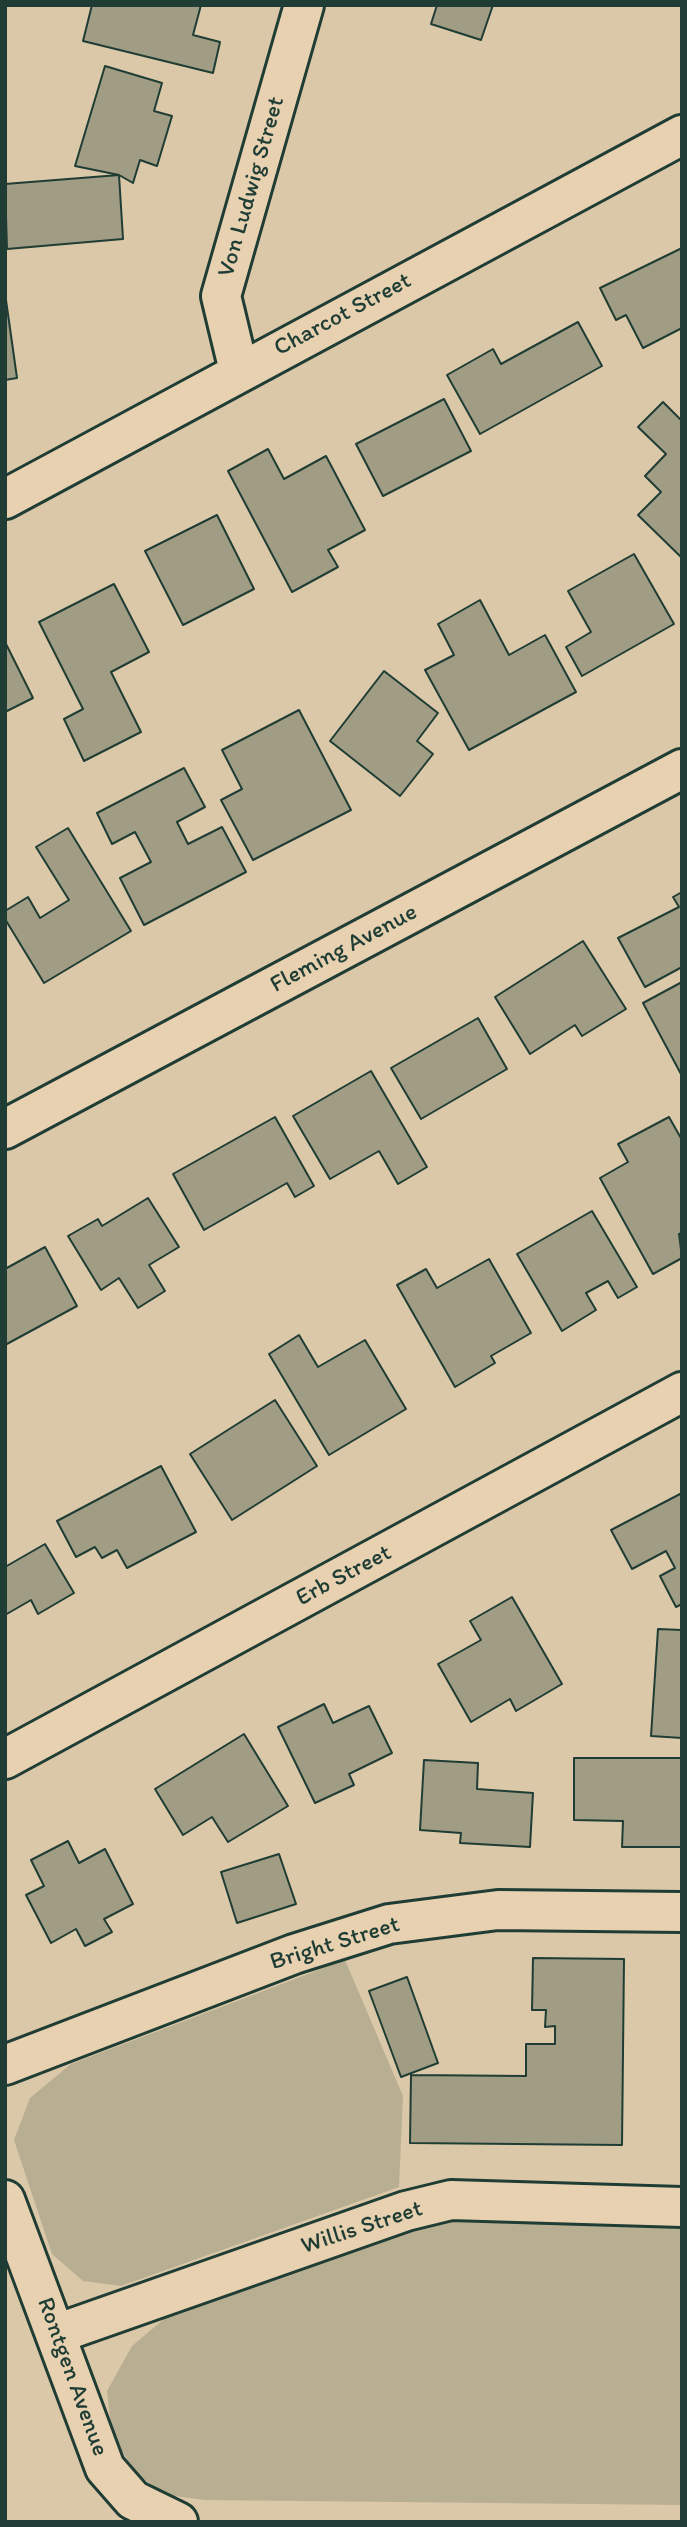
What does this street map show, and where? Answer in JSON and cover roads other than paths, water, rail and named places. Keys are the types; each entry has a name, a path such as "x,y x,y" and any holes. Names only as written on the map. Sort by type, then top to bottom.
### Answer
{"street":[{"name":"Von Ludwig Street","path":"239,370 221,296 304,5"},
{"name":"Charcot Street","path":"5,499 239,370 682,135"},
{"name":"Fleming Avenue","path":"5,1129 682,769"},
{"name":"Erb Street","path":"5,1759 682,1392"},
{"name":"Bright Street","path":"5,2065 294,1954 389,1924 498,1910 682,1912"},
{"name":"Rontgen Avenue","path":"5,2200 105,2468 133,2500 178,2522"},
{"name":"Willis Street","path":"56,2334 406,2211 451,2200 682,2207"}]}
